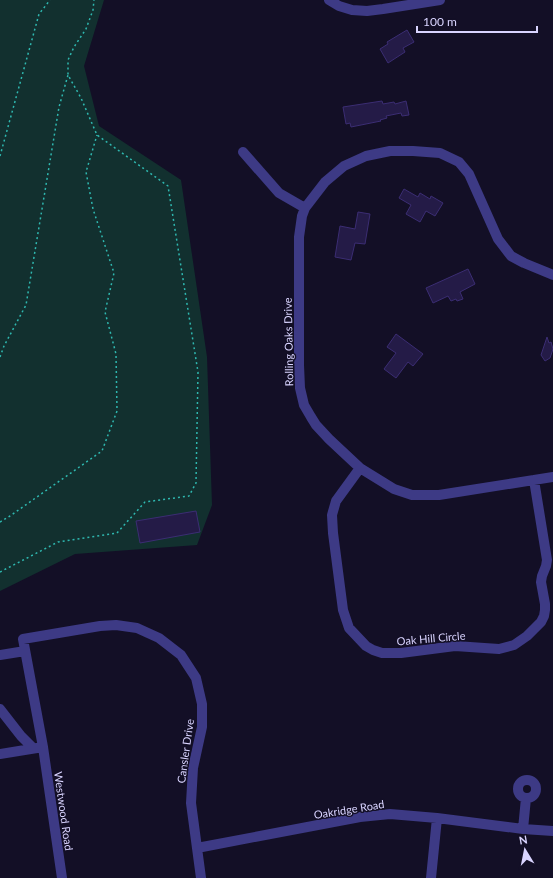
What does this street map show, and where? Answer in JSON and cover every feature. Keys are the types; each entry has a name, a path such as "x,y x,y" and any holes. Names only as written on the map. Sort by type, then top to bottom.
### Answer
{"street":[{"path":"329,0 339,6 352,10 366,11 383,10 440,0"},
{"name":"Rolling Oaks Drive","path":"553,275 511,256 498,239 469,174 459,162 440,153 390,151 366,156 344,166 325,182 305,208 302,216 299,237 300,388 304,405 322,432 360,468 394,489 412,495 439,495 553,477"},
{"path":"243,152 279,193 305,208"},
{"name":"Oak Hill Circle","path":"360,468 336,500 332,515 338,578 342,610 349,628 366,646 382,653 401,653 455,646 490,649 506,648 521,641 541,622 545,610 541,582 547,560 534,480"},
{"name":"Cansler Drive","path":"23,639 100,626 116,625 137,628 159,638 181,655 196,678 202,704 202,727 193,768 191,803 201,878"},
{"name":"Westwood Road","path":"23,639 38,748 62,878"},
{"path":"0,655 25,651"},
{"path":"0,709 21,736 38,748"},
{"path":"0,754 38,748"},
{"path":"523,829 526,798"},
{"name":"Oakridge Road","path":"197,848 360,817 390,814 553,831"},
{"path":"431,878 437,818"}],"path":[{"path":"0,156 38,14 50,0"},
{"path":"0,357 4,346 26,305 59,107 68,75 68,60 74,47 86,29 93,10 94,0"},
{"path":"0,572 58,542 117,533 145,502 189,496 196,483 198,372 168,186 97,136 81,98 68,75"},
{"path":"0,522 102,451 117,411 116,354 105,312 114,273 93,209 86,172 97,136"}],"green space":[{"path":"0,0 104,0 84,66 99,126 181,180 207,357 212,505 197,545 75,554 0,591"}],"building":[{"path":"407,30 414,42 403,48 405,52 388,63 380,49 388,44 387,42"},
{"path":"382,101 383,104 394,102 395,104 406,101 409,115 402,116 401,113 386,116 387,118 380,120 381,121 351,127 350,123 346,124 343,107"},
{"path":"404,189 418,197 420,193 430,199 431,196 443,203 435,216 426,211 420,222 406,214 411,205 399,198"},
{"path":"358,212 370,214 365,244 355,243 351,260 335,257 340,226 355,229"},
{"path":"468,269 475,284 460,292 463,299 451,301 448,296 433,303 426,288"},
{"path":"396,334 423,354 413,366 408,362 396,378 384,369 396,353 387,347"},
{"path":"547,337 549,343 551,342 553,349 550,358 545,361 541,355"},
{"path":"196,511 200,532 140,543 136,521"}]}
